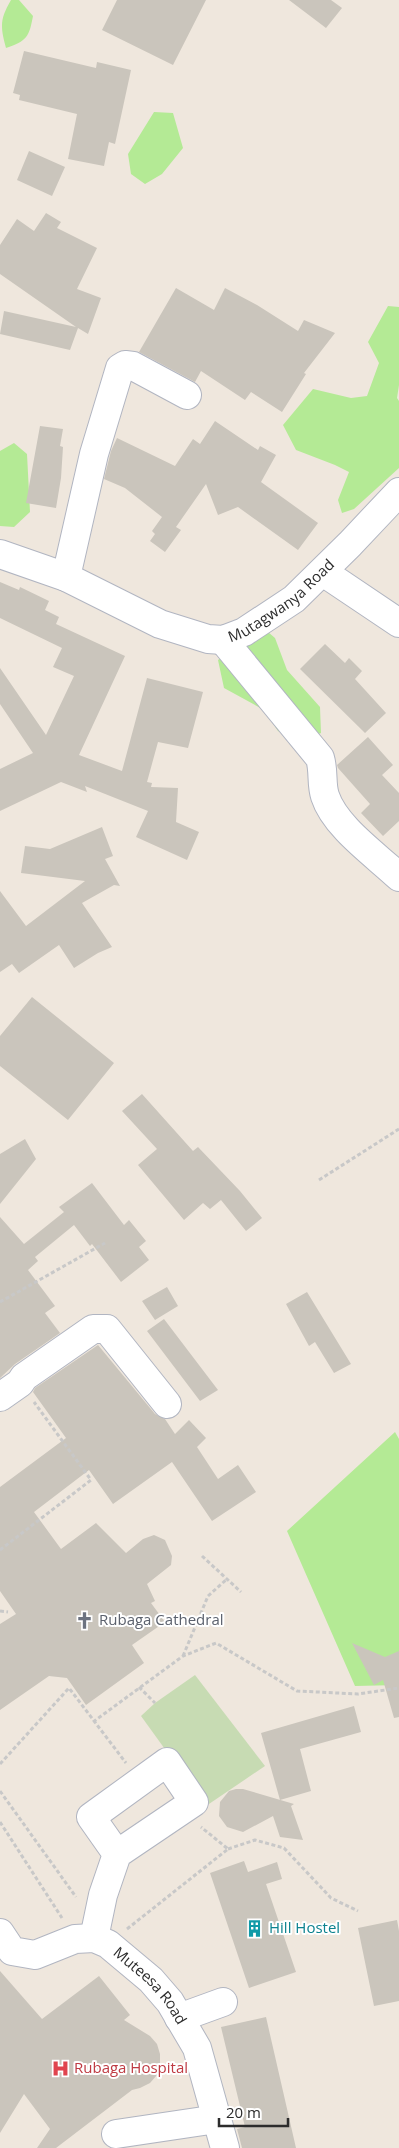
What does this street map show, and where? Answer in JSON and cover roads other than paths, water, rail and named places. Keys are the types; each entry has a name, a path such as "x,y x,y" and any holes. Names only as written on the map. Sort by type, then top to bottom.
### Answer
{"street":[{"path":"66,577 94,454 120,368 125,364 133,366 186,395"},
{"name":"Mutagwanya Road","path":"0,554 66,577 160,624 208,639 223,640 244,632 286,605 322,572 399,492"},
{"path":"322,572 399,623"},
{"path":"223,640 320,758 323,770 323,787 330,810 350,832 399,877"},
{"path":"10,1390 24,1377 93,1329 101,1328 107,1329 167,1404"},
{"path":"0,1934 12,1951 35,1955 94,1936 103,1894 118,1854 194,1802 168,1762 91,1817 118,1854"},
{"name":"Muteesa Road","path":"94,1936 151,1980 170,2002 197,2048 225,2148"},
{"path":"179,2018 223,2002"},
{"path":"116,2134 217,2119"}],"place":[{"name":"Rubaga Cathedral","path":"85,1620"},
{"name":"Hill Hostel","path":"255,1928"},
{"name":"Rubaga Hospital","path":"60,2068"}]}
